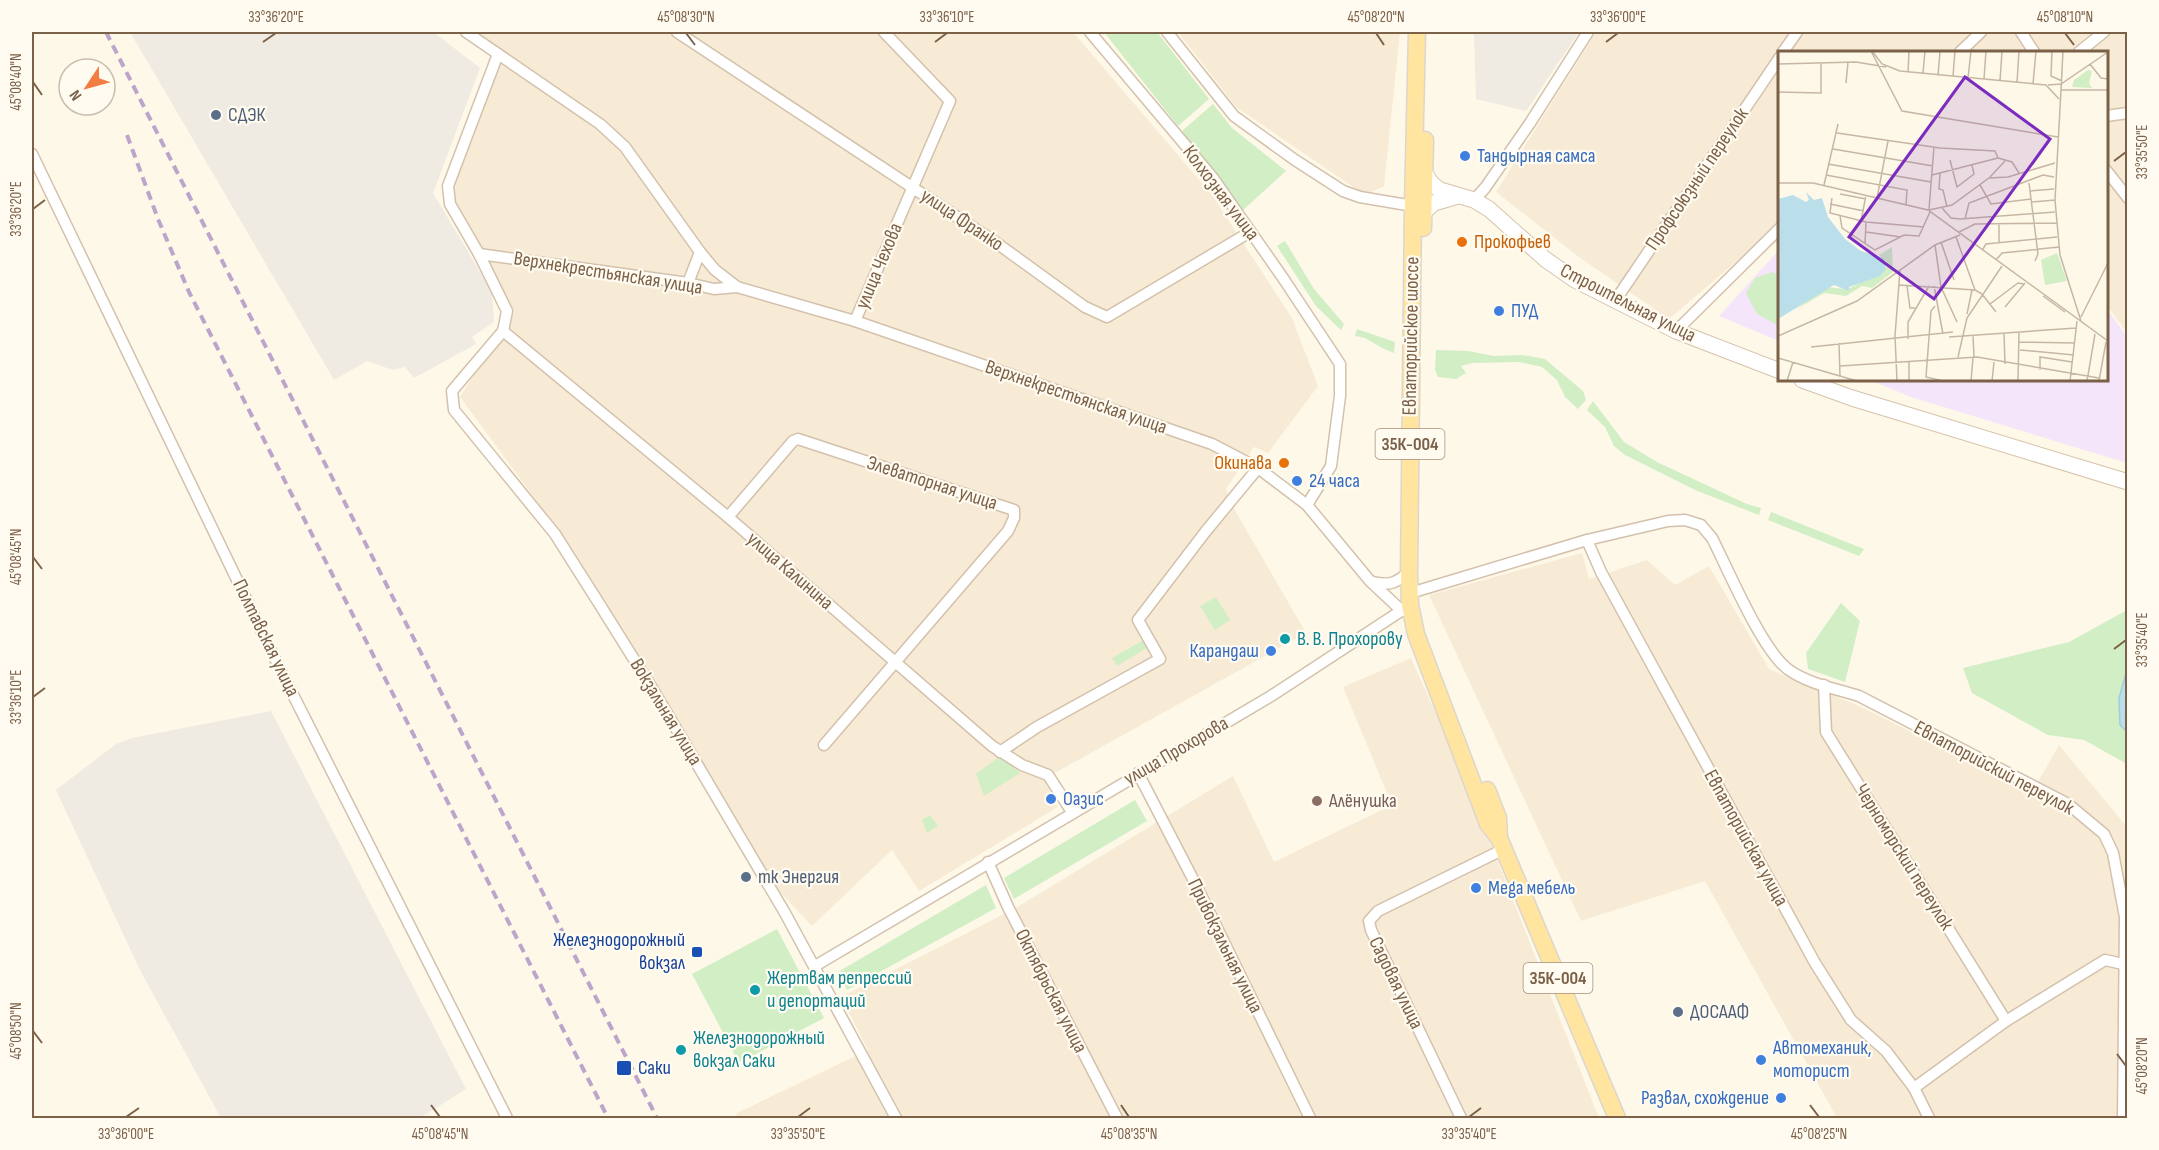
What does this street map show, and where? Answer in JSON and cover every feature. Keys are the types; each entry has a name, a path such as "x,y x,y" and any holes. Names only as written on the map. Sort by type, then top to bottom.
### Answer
{"main road":[{"name":"Евпаторийское шоссе","path":"1409,602 1418,209 1417,32"},
{"name":"Евпаторийское шоссе","path":"1428,32 1425,176 1418,209 1409,602 1425,631 1498,818 1502,844 1617,1119"}],"street":[{"name":"Верхнекрестьянская улица","path":"466,32 600,124 625,147 700,252 715,270 737,287"},
{"name":"улица Франко","path":"677,32 998,244 1085,307 1107,317 1247,228"},
{"name":"улица Чехова","path":"855,321 950,101 884,32"},
{"name":"Колхозная улица","path":"1090,32 1213,178 1340,364 1340,396 1331,466 1307,505"},
{"path":"1167,32 1234,116 1343,191 1360,197 1418,209 1458,196"},
{"path":"1474,200 1524,132 1588,32"},
{"path":"1784,51 1797,32"},
{"path":"1961,51 1981,32"},
{"path":"2021,32 2033,51"},
{"path":"2080,51 2104,32"},
{"path":"498,54 448,186 450,204 479,254 507,311 503,331"},
{"name":"Профсоюзный переулок","path":"1615,301 1778,58"},
{"path":"2108,116 2127,113"},
{"name":"Полтавская улица","path":"32,154 278,665 507,1119"},
{"path":"2108,173 2127,198"},
{"name":"Строительная улица","path":"1425,176 1440,190 1474,200 1490,209 1545,259 1575,280 1676,332 1778,371"},
{"path":"1676,332 1778,229"},
{"path":"688,283 700,252"},
{"name":"Верхнекрестьянская улица","path":"479,254 688,283 714,289 737,287 855,321 1212,444 1258,468 1307,505 1370,581 1409,602"},
{"name":"улица Калинина","path":"503,331 728,517 1000,752 1022,765 1048,775 1072,812"},
{"name":"Вокзальная улица","path":"503,331 452,391 454,410 555,534 655,693 815,966 896,1119"},
{"path":"1805,381 1852,398 2127,481"},
{"name":"Элеваторная улица","path":"728,517 793,441 798,439 1014,510 1014,518 1008,531 825,745"},
{"path":"1000,752 1037,727 1160,659 1138,620 1258,468"},
{"name":"Евпаторийский переулок","path":"1587,540 1668,521 1685,520 1701,525 1712,538 1763,637 1782,664 1795,674 1859,696 2068,804 2104,834 2113,853 2125,917 2123,1119"},
{"name":"улица Прохорова","path":"815,966 1271,696 1409,602 1587,540"},
{"name":"Евпаторийская улица","path":"1587,540 1601,572 1815,963 1851,1020 1886,1051 1914,1088 1929,1119"},
{"path":"1370,581 1387,585 1394,584 1409,572"},
{"name":"Черноморский переулок","path":"1824,685 1826,732 2006,1021"},
{"name":"Привокзальная улица","path":"1138,773 1310,1119"},
{"name":"Садовая улица","path":"1461,1119 1371,930 1369,921 1378,911 1502,844"},
{"name":"Октябрьская улица","path":"988,862 1008,907 1117,1119"},
{"path":"1914,1088 2006,1021 2105,960 2124,964"}],"shaded area":[{"path":"130,32 433,32 480,68 433,193 492,292 494,322 472,337 476,344 414,378 405,367 393,370 367,361 334,380"},
{"path":"476,32 1073,32 1212,195 1292,318 1318,386 1268,453 1254,447 1226,489 1233,507 1306,633 1044,779 1058,807 919,891 892,850 812,926 778,890 575,553 460,397 514,313 451,192 503,50"},
{"path":"1178,32 1400,32 1384,186 1365,195 1236,107"},
{"path":"1474,32 1579,32 1526,111 1476,99"},
{"path":"1596,32 2127,32 2127,333 2108,306 2108,51 1778,51 1778,226 1669,319 1579,257 1496,192"},
{"path":"1778,251 1778,341 1719,316"},
{"path":"2108,310 2127,337 2127,463 1911,397 1872,381 2108,381"},
{"path":"1582,553 1589,579 1647,560 1675,585 1709,566 1769,669 1859,706 2032,792 2059,745 2127,827 2127,1118 1837,1118 1705,881 1581,921 1429,595"},
{"path":"1411,658 1466,781 1599,1118 738,1118 735,1114 868,1050 841,997 1014,909 1233,776 1274,862 1392,805 1343,687"},
{"path":"271,711 466,1089 420,1118 221,1118 140,970 56,790 116,744 132,738"}],"green space":[{"path":"1104,32 1157,32 1209,99 1178,126"},
{"path":"1213,104 1232,128 1286,171 1242,211 1182,131"},
{"path":"1285,241 1314,289 1344,324 1341,330 1316,306 1277,246"},
{"path":"1772,272 1778,275 1778,325 1757,314 1746,293 1755,278"},
{"path":"1357,329 1395,342 1394,353 1365,338 1355,336"},
{"path":"1436,350 1468,351 1494,356 1522,355 1545,359 1583,391 1586,400 1578,409 1565,397 1557,380 1542,367 1519,362 1473,363 1461,366 1466,373 1456,379 1438,377 1435,370"},
{"path":"1593,401 1624,442 1657,462 1747,504 1761,508 1759,515 1695,490 1625,455 1614,446 1605,427 1587,410"},
{"path":"1771,512 1864,549 1859,556 1768,520"},
{"path":"1216,597 1230,620 1215,630 1200,606"},
{"path":"1841,603 1860,621 1845,682 1808,669 1806,653"},
{"path":"2127,610 2127,670 2119,698 2120,725 2127,732 2127,764 2084,740 2048,735 1972,693 1963,668 2069,642"},
{"path":"1142,641 1147,648 1117,666 1112,658"},
{"path":"1000,756 1020,773 984,796 976,774"},
{"path":"1135,800 1147,821 1014,899 1004,878"},
{"path":"930,815 938,826 927,833 922,820"},
{"path":"986,885 996,908 847,990 838,972"},
{"path":"777,929 824,1018 739,1063 692,974"}],"water":[{"path":"2127,670 2127,732 2120,725 2119,698"}],"railway":[{"path":"106,32 657,1118"},
{"path":"127,135 158,219 189,292 608,1118"}],"place":[{"name":"СДЭК","path":"216,115"},
{"name":"Тандырная самса","path":"1465,156"},
{"name":"Прокофьев","path":"1462,242"},
{"name":"ПУД","path":"1499,311"},
{"name":"Окинава","path":"1284,463"},
{"name":"24 часа","path":"1297,481"},
{"name":"В. В. Прохорову","path":"1285,639"},
{"name":"Карандаш","path":"1271,651"},
{"name":"Оазис","path":"1051,799"},
{"name":"Алёнушка","path":"1317,801"},
{"name":"тк Энергия","path":"746,877"},
{"name":"Mega мебель","path":"1476,888"},
{"name":"Железнодорожный вокзал","path":"697,952"},
{"name":"Жертвам репрессий и депортаций","path":"755,990"},
{"name":"ДОСААФ","path":"1678,1012"},
{"name":"Железнодорожный вокзал Саки","path":"681,1050"},
{"name":"Автомеханик, моторист","path":"1761,1060"},
{"name":"Саки","path":"624,1068"},
{"name":"Развал, схождение","path":"1781,1098"}]}
